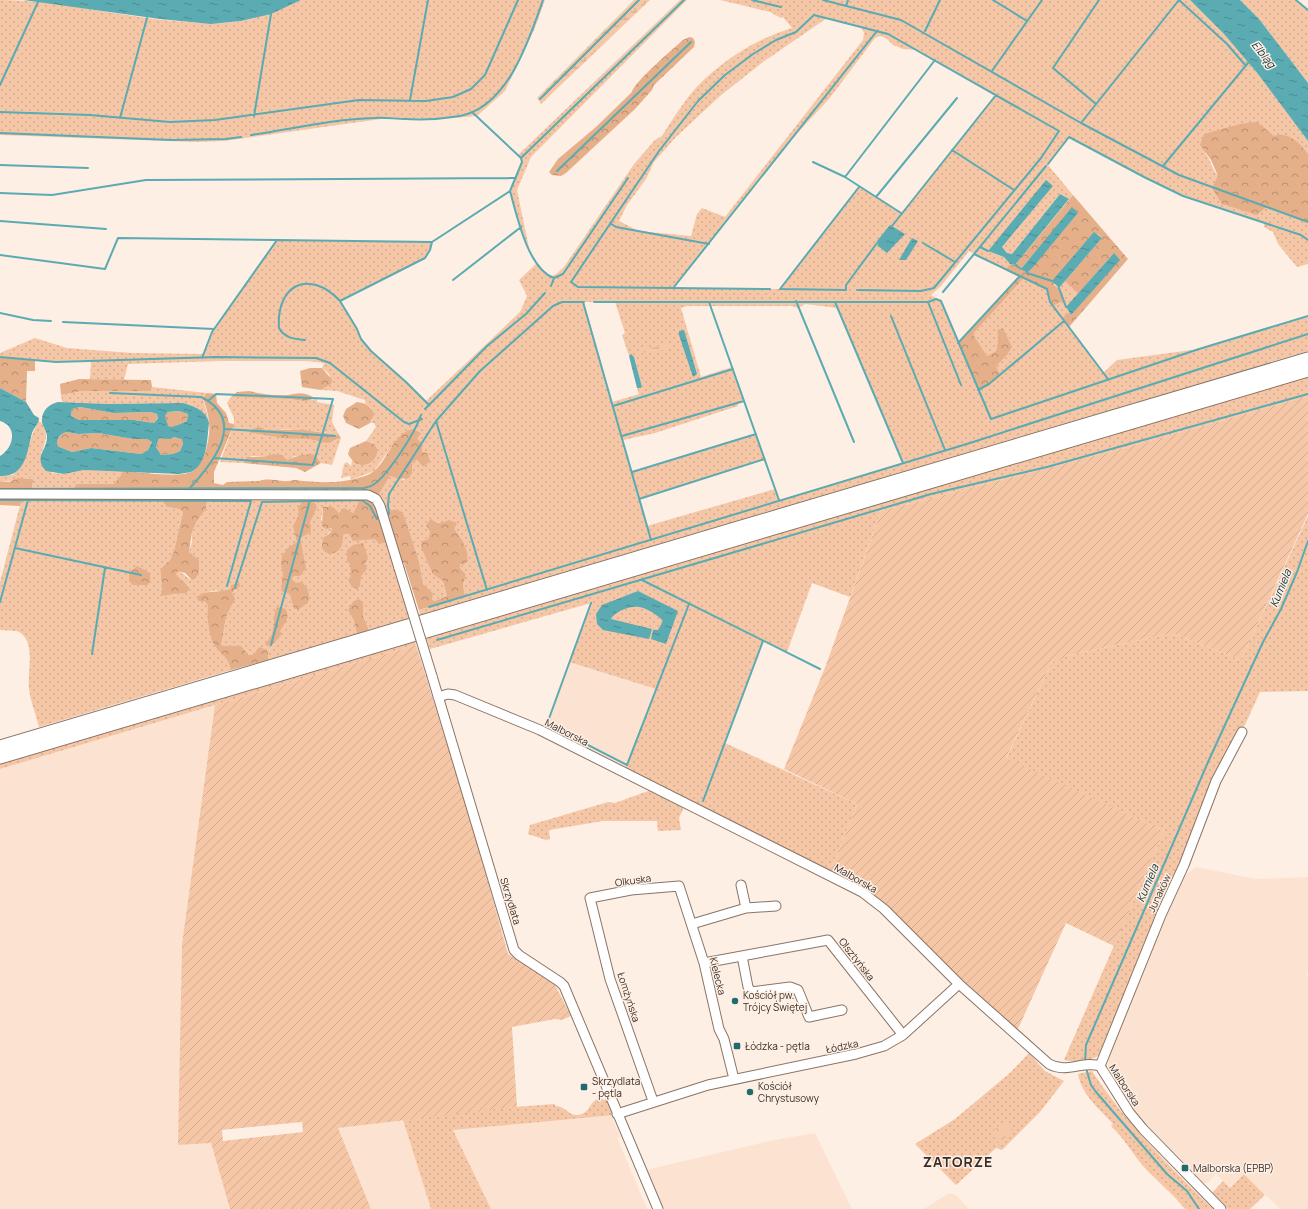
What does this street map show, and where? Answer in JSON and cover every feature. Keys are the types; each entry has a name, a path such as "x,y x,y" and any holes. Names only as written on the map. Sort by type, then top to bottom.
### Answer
{"highway":[{"path":"0,747 1308,359"},
{"path":"0,757 1308,370"}],"street":[{"name":"Skrzydlata","path":"0,494 368,495 376,499 380,506 399,568 514,950 564,986 658,1209"},
{"name":"Malborska","path":"438,697 448,694 455,695 540,730 862,892 884,909 959,984 1049,1064 1061,1068 1096,1065 1129,1112 1143,1129 1221,1209"},
{"name":"Junaków","path":"1096,1065 1184,865 1216,781 1242,732"},
{"path":"741,884 746,908"},
{"name":"Olkuska","path":"590,898 631,890 679,886"},
{"name":"Kielecka","path":"679,886 704,963 719,1029 724,1039 734,1079"},
{"name":"Łomżyńska","path":"590,898 610,979 653,1102"},
{"path":"692,924 746,908 776,906"},
{"name":"Olsztyńska","path":"704,963 828,940 903,1035"},
{"path":"742,956 748,987 751,992 790,987 798,990 809,1017 842,1010"},
{"name":"Łódzka","path":"617,1114 734,1079 856,1054 884,1046 903,1035 959,984"}],"shaded area":[{"path":"569,662 656,689 624,770 544,729"},
{"path":"215,705 182,944 179,1145 211,1142 230,1209 0,1209 0,769"},
{"path":"1197,867 1255,879 1308,877 1308,972 1306,974 1308,976 1308,1209 1280,1209 1244,1174 1230,1188 1216,1174 1207,1183 1203,1183 1144,1122 1109,1073 1108,1056 1168,910 1184,875"},
{"path":"611,1115 621,1138 617,1137 647,1209 491,1209 453,1130"},
{"path":"403,1120 431,1209 371,1209 337,1128"},
{"path":"815,1133 852,1209 663,1209 646,1170 774,1140"},
{"path":"949,1193 956,1195 969,1209 924,1209"}],"green space":[{"path":"0,0 65,5 153,19 216,23 241,21 256,17 279,10 301,0 545,0 535,28 505,91 477,116 442,119 388,118 224,141 195,142 0,135"},
{"path":"634,0 650,0 541,104 537,98"},
{"path":"680,0 687,0 531,157 517,190 529,248 522,232 510,191 522,162 518,155"},
{"path":"720,0 1190,0 1224,34 1258,74 1308,141 1308,154 1302,147 1274,136 1205,153 1217,175 1229,185 1250,198 1308,222 1308,264 1297,267 1278,244 1273,232 1264,227 1264,223 1183,196 1069,137 1048,165 1073,195 1069,199 1060,194 1012,254 1007,253 1002,247 1053,186 995,242 988,251 1004,257 1010,264 1005,270 969,251 941,286 931,295 941,301 978,390 995,366 1007,355 1003,328 997,330 998,340 996,351 987,356 973,334 1023,279 1047,289 1050,302 1063,300 1059,288 1065,281 1078,294 1066,307 1069,312 1062,318 1103,373 1117,360 1199,349 1308,316 1308,351 420,615 419,610 465,596 463,585 466,574 460,568 460,564 464,565 468,561 466,550 457,535 441,523 431,520 426,525 430,532 428,539 422,541 443,581 447,596 435,601 431,600 433,593 423,584 419,561 403,512 395,509 382,513 376,499 390,476 404,480 412,463 417,460 423,467 418,442 408,430 393,445 374,471 351,480 350,476 341,478 344,464 347,462 351,466 352,460 359,465 373,442 366,441 376,427 374,423 370,423 372,420 371,408 365,403 365,400 337,391 321,390 331,384 329,374 322,368 324,363 307,361 221,361 128,364 124,380 90,379 91,360 55,362 0,357 0,353 35,338 67,348 132,353 203,354 212,332 277,240 432,242 430,250 425,258 340,301 357,329 361,339 371,351 426,401 520,312 527,296 519,280 537,263 543,272 550,277 564,267 634,164 655,140 662,136 689,96 699,85 710,74 736,54 764,39 792,28 783,17 781,18 770,12","holes":["827,18 861,27 864,33 863,40 725,217 702,208 697,214 691,236 639,231 619,221 627,205 646,179 654,162 675,138 720,96 763,62","880,36 886,38 893,45 903,49 918,50 996,95 902,213 859,187 780,289 674,288 790,141 829,99 875,38","584,302 615,302 625,333 622,335 629,356 631,354 634,357 642,387 637,388 639,394 612,402","805,304 838,308 903,463 779,500 775,489 647,526 639,499 765,459 756,434 632,472 623,440 655,433 738,406 738,403 744,401 732,367 701,377 681,308 687,306 792,306 798,308"]},
{"path":"1240,0 1296,0 1308,10 1308,83 1259,19"},
{"path":"689,37 693,38 695,42 694,47 654,85 652,90 635,109 566,173 561,176 552,175 549,172 558,159 596,127 632,92 639,81 654,66 683,40"},
{"path":"1257,122 1274,136 1284,135 1293,139 1308,154 1308,222 1266,207 1257,215 1222,204 1212,188 1218,176 1211,160 1200,145 1204,134 1240,124"},
{"path":"1073,195 1128,259 1069,327 1062,318 1069,312 1071,315 1114,253 1078,294 1065,281 1102,238 1098,234 1054,285 1059,288 1063,300 1053,306 1050,302 1046,289 1023,279 973,334 987,356 996,351 998,340 997,330 1003,328 1012,347 1007,355 996,366 1000,375 989,384 978,390 958,343 1019,277 1005,270 1010,264 1015,265","holes":["1072,208 1078,213 1027,273 1021,269"]},
{"path":"671,344 672,347 668,349 637,353 646,349"},
{"path":"0,357 35,360 35,371 27,371 26,402 0,388"},
{"path":"310,368 322,368 332,380 331,384 321,390 302,387 300,371"},
{"path":"1308,376 1308,396 1128,447 881,511 850,597 812,583 787,652 763,641 725,743 857,804 830,872 624,770 656,689 569,662 591,603 430,649 426,637"},
{"path":"79,379 151,380 152,387 150,391 82,391 61,395 60,384"},
{"path":"152,387 207,393 203,398 208,418 195,407 183,403 107,404 62,402 61,395 82,391 149,391"},
{"path":"249,391 279,395 301,393 313,397 311,400 304,401 231,397 237,392"},
{"path":"207,393 216,394 217,403 226,413 229,423 234,424 214,472 214,483 223,485 227,482 259,481 268,479 284,481 295,480 330,482 356,479 365,476 378,467 398,438 404,433 412,429 421,433 417,439 422,443 422,452 427,453 430,461 423,467 417,460 412,463 412,473 409,478 399,479 390,476 376,499 382,513 395,509 403,512 419,561 423,584 433,593 432,600 435,601 447,596 443,581 433,574 421,547 422,541 428,539 430,532 426,525 431,519 440,523 449,520 457,523 454,529 462,540 467,552 468,561 464,565 460,564 460,568 466,574 463,585 465,596 419,610 404,563 398,565 391,541 379,544 375,539 353,541 349,534 344,534 340,549 329,554 324,551 322,545 324,537 332,530 331,528 326,529 322,526 323,507 333,507 339,513 344,508 353,513 362,495 208,494 206,509 197,521 192,532 189,552 199,560 199,571 196,578 192,580 185,573 178,571 176,574 177,576 190,589 186,593 160,596 162,587 160,569 170,560 174,551 183,512 179,509 167,507 163,501 163,494 72,494 76,484 114,484 124,471 178,475 191,472 196,469 203,457 208,442 208,416 203,398"},
{"path":"1308,396 1308,514 1241,660 1174,634 1163,635 1066,656 1056,663 1053,660 1006,758 1164,831 1114,946 1066,923 1017,1031 961,982 924,946 830,872 857,804 784,769 826,665 881,511 1128,447"},
{"path":"231,397 304,401 317,399 317,402 334,405 332,422 339,435 317,431 283,429 250,433 295,437 318,441 329,441 341,438 332,465 321,463 318,457 295,456 287,460 273,454 263,457 252,456 244,460 243,463 220,462 234,424 234,418 227,403"},
{"path":"357,402 367,405 371,408 374,414 370,423 359,429 346,423 343,416 346,409"},
{"path":"80,407 113,413 151,412 157,414 158,417 154,423 134,420 79,420 71,416 72,409"},
{"path":"179,411 188,414 187,421 173,427 167,426 165,416 168,412"},
{"path":"39,421 45,427 46,431 41,453 52,473 64,474 84,470 124,471 114,484 76,484 163,494 167,507 179,509 183,512 174,551 170,560 160,569 162,587 160,595 179,594 190,589 188,585 178,578 176,574 178,570 191,580 195,557 189,552 192,542 192,532 197,521 206,509 208,494 362,494 353,513 339,513 323,507 321,520 332,530 324,537 321,546 343,538 344,534 349,534 351,537 391,540 398,565 394,567 409,619 369,630 363,616 363,605 348,610 354,621 357,634 268,660 268,652 257,649 255,655 249,655 241,646 221,646 226,617 232,605 232,593 238,589 231,588 219,592 216,590 198,595 208,605 208,625 212,642 226,658 231,670 39,727 30,693 30,656 27,641 23,635 17,631 0,630 0,582 23,494 31,494 33,479 0,482 0,476 13,475 19,468 26,455 32,435"},
{"path":"261,427 265,430 305,430 339,435 341,438 327,443 308,439 283,438 250,433 252,429"},
{"path":"67,432 78,434 98,433 133,439 147,439 152,442 148,450 141,454 91,448 72,452 57,446 59,437"},
{"path":"159,438 182,438 183,444 180,451 173,454 161,455 156,447"},
{"path":"366,441 374,444 377,449 377,455 368,464 361,465 354,462 348,454 350,448"},
{"path":"273,454 282,455 287,460 301,455 316,455 321,463 305,472 296,468 243,463 247,457 263,457"},
{"path":"18,478 33,479 31,494 23,494 20,506 0,505 0,482 9,482"},
{"path":"307,501 315,503 317,507 310,522 311,532 300,538 306,568 300,576 294,576 292,578 294,583 301,582 306,586 309,599 308,603 299,609 294,609 290,594 281,591 283,574 281,564 282,556 288,548 297,542 293,526 299,515 298,508 302,502"},
{"path":"1308,516 1308,691 1260,692 1244,727 1240,728 1214,781 1187,850 1145,943 1099,1055 1092,1059 1083,1061 1064,1060 1164,831 1006,759 1053,660 1056,663 1066,656 1163,635 1174,634 1241,660"},
{"path":"363,543 368,558 365,564 367,569 361,576 360,586 357,589 352,587 348,580 351,576 350,564 347,561 347,550 353,545"},
{"path":"137,566 150,573 150,582 147,585 133,585 129,581 129,573"},
{"path":"239,583 240,586 232,593 235,599 226,617 221,646 241,646 249,655 254,655 257,649 261,647 268,652 268,660 231,670 226,658 212,642 208,625 208,605 204,601 199,601 196,597 204,593 227,590 231,588 231,585"},
{"path":"358,599 363,602 363,616 369,630 357,634 354,621 348,610 353,602"},
{"path":"278,607 286,609 287,618 280,631 282,634 274,643 267,646 265,644 272,634 275,614"},
{"path":"415,641 416,645 0,769 0,764"},
{"path":"416,645 472,824 508,954 554,983 571,1016 562,1020 555,1019 512,1027 517,1107 338,1128 371,1209 230,1209 211,1143 178,1145 182,944 215,705","holes":["302,1122 303,1132 223,1141 222,1130"]},
{"path":"651,790 684,807 679,818 681,830 658,831 657,821 603,821 549,830 550,839 546,840 528,834 530,825 608,802 615,803"},
{"path":"1029,1053 1045,1071 1064,1081 1040,1112 1002,1150 996,1148 956,1185 915,1144 955,1119 1011,1072"},
{"path":"1092,1071 1134,1126 1180,1177 1213,1209 1185,1209 1144,1167 1111,1126 1113,1124 1083,1089 1078,1074"},
{"path":"600,1098 607,1101 614,1115 453,1130 491,1209 431,1209 403,1120 489,1109 555,1104 555,1106 561,1107 572,1114 578,1115 585,1112 596,1100"},
{"path":"1004,1121 1013,1130 999,1143 991,1133"},
{"path":"1244,1174 1265,1195 1250,1209 1228,1209 1212,1193 1223,1181 1230,1188"}],"water":[{"path":"23,0 301,0 271,14 241,21 211,24 160,19"},
{"name":"Elbląg","path":"1190,0 1240,0 1259,19 1308,83 1308,141 1258,74 1224,34"},
{"path":"1046,180 1053,186 1002,247 1007,253 1012,254 1060,194 1069,199 1015,265 1010,264 1004,257 988,251"},
{"path":"1072,207 1078,213 1027,273 1021,269"},
{"path":"890,225 905,234 887,253 878,246 877,241"},
{"path":"1094,232 1102,238 1059,288 1052,281"},
{"path":"912,238 918,241 906,260 899,260"},
{"path":"1114,253 1120,260 1071,315 1066,307"},
{"path":"684,330 697,374 693,377 679,335 679,331"},
{"path":"631,354 634,357 642,387 640,388 637,388 629,356"},
{"path":"0,388 26,402 34,415 39,418 32,433 27,455 20,468 9,475 0,476 0,456 5,452 11,443 12,432 10,427 0,421"},
{"path":"55,403 183,403 203,412 208,419 207,443 204,457 197,468 191,472 179,474 84,470 64,474 46,471 42,466 41,461 47,437 42,418 44,411","holes":["80,407 113,413 151,412 157,414 158,418 154,423 134,420 79,420 71,416 72,409","179,411 188,414 187,421 173,427 168,426 165,416 168,412","67,432 78,434 98,433 133,439 147,439 152,442 148,450 141,454 91,448 72,452 57,446 57,441 62,434","174,437 182,439 183,444 180,451 173,454 161,455 156,447 159,438 170,439"]},
{"path":"638,591 678,611 666,644 651,639 653,630 658,630 663,621 654,613 642,608 632,607 623,610 611,619 652,629 649,639 603,630 597,624 596,614 602,605"}],"waterway":[{"path":"410,100 428,0"},
{"path":"0,112 90,115 170,122 215,120 359,100 426,101 453,97 471,89 485,75 518,0"},
{"path":"251,135 343,120 378,118 439,119 460,116 477,110 491,100 504,86 514,70 531,34 543,0"},
{"path":"540,99 639,0"},
{"path":"521,158 684,0"},
{"path":"752,0 781,7"},
{"path":"823,0 901,20 1081,123 1179,175 1308,222"},
{"path":"846,6 848,0"},
{"path":"925,31 940,0"},
{"path":"993,0 1027,21"},
{"path":"992,71 1042,0"},
{"path":"1096,104 1053,68 1099,0"},
{"path":"1179,0 1227,44 1246,66"},
{"path":"1081,123 1179,0"},
{"path":"1296,0 1308,10"},
{"path":"0,85 38,2"},
{"path":"254,116 271,14"},
{"path":"770,289 578,287 571,282 659,151 698,101 725,75 753,54 776,40 796,32 814,15 888,34 1059,131 1041,158 934,288 921,291 857,290"},
{"path":"120,118 147,18"},
{"path":"674,287 877,31"},
{"path":"557,171 691,42"},
{"path":"845,177 935,60"},
{"path":"1163,166 1248,63"},
{"path":"892,226 996,95"},
{"path":"876,197 957,98"},
{"path":"432,242 510,191 522,162 521,158 472,112"},
{"path":"0,133 171,140 226,139 241,137"},
{"path":"1048,164 1069,137 1183,196 1301,235 1308,240"},
{"path":"952,150 1014,190"},
{"path":"813,162 845,177 901,213"},
{"path":"0,165 88,168"},
{"path":"943,292 1046,166"},
{"path":"0,193 52,195 146,180 516,178"},
{"path":"510,191 520,227 530,253 545,273 554,278 563,274 628,178"},
{"path":"780,289 859,187"},
{"path":"0,221 106,229"},
{"path":"610,223 616,227 709,244"},
{"path":"453,280 521,227"},
{"path":"0,255 105,269 118,238 277,240"},
{"path":"202,358 212,332 277,240 432,242 430,250 425,258 340,301 357,329 361,339 371,351 429,405"},
{"path":"781,289 846,290 846,285 877,243"},
{"path":"923,243 955,262"},
{"path":"980,247 988,251"},
{"path":"974,254 1047,289 1050,302 1108,379"},
{"path":"1015,265 1021,269"},
{"path":"1027,273 1052,281"},
{"path":"958,343 1019,277"},
{"path":"551,286 554,278"},
{"path":"305,340 287,336 279,328 279,313 283,301 289,292 297,286 306,284 317,285 328,291 340,301"},
{"path":"1059,288 1066,307"},
{"path":"425,409 487,346 526,314 545,293"},
{"path":"594,302 928,302 936,299 941,301 991,419 1199,349 1308,316"},
{"path":"796,301 854,442"},
{"path":"389,514 389,494 436,421 480,371 553,306 562,302 584,302"},
{"path":"583,302 651,540"},
{"path":"709,302 779,500"},
{"path":"835,302 903,463"},
{"path":"928,302 961,385"},
{"path":"0,313 33,320 51,321"},
{"path":"891,316 945,450"},
{"path":"978,390 989,384 1064,321"},
{"path":"63,322 214,329"},
{"path":"429,607 970,443 1308,334"},
{"path":"0,357 56,362 216,357 316,358 330,363 404,422 409,424 422,419"},
{"path":"613,406 733,369"},
{"path":"110,393 201,397 215,406 222,417 224,429 222,442 208,467 189,489"},
{"path":"208,401 216,394 333,399 313,465 214,458"},
{"path":"437,640 931,494 1047,467 1308,394"},
{"path":"622,436 744,401"},
{"path":"0,489 364,488 372,486 386,472 413,432 421,415"},
{"path":"436,421 487,590"},
{"path":"225,429 335,436"},
{"path":"632,472 756,434"},
{"path":"639,499 765,459"},
{"path":"0,500 251,501 227,586"},
{"path":"0,602 28,500"},
{"path":"271,645 310,500"},
{"path":"235,587 262,502 362,500 370,506 377,519"},
{"name":"Kumiela","path":"1085,1062 1086,1045 1208,762 1263,642 1281,609 1297,572 1308,541"},
{"path":"15,548 141,575"},
{"path":"92,654 105,568"},
{"path":"642,580 820,669"},
{"path":"591,603 547,724 627,765 689,604"},
{"path":"703,801 763,641"},
{"name":"Kumiela","path":"1086,1068 1091,1085 1096,1092 1167,1174 1187,1191 1199,1209"}],"place":[{"name":"Kościół pw. Trójcy Świętej","path":"735,1001"},
{"name":"Łódzka - pętla","path":"737,1046"},
{"name":"Skrzydlata - pętla","path":"584,1087"},
{"name":"Kościół Chrystusowy","path":"750,1092"},
{"name":"Malborska (EPBP)","path":"1185,1168"}],"district":[{"name":"ZATORZE","path":"958,1161"}]}
